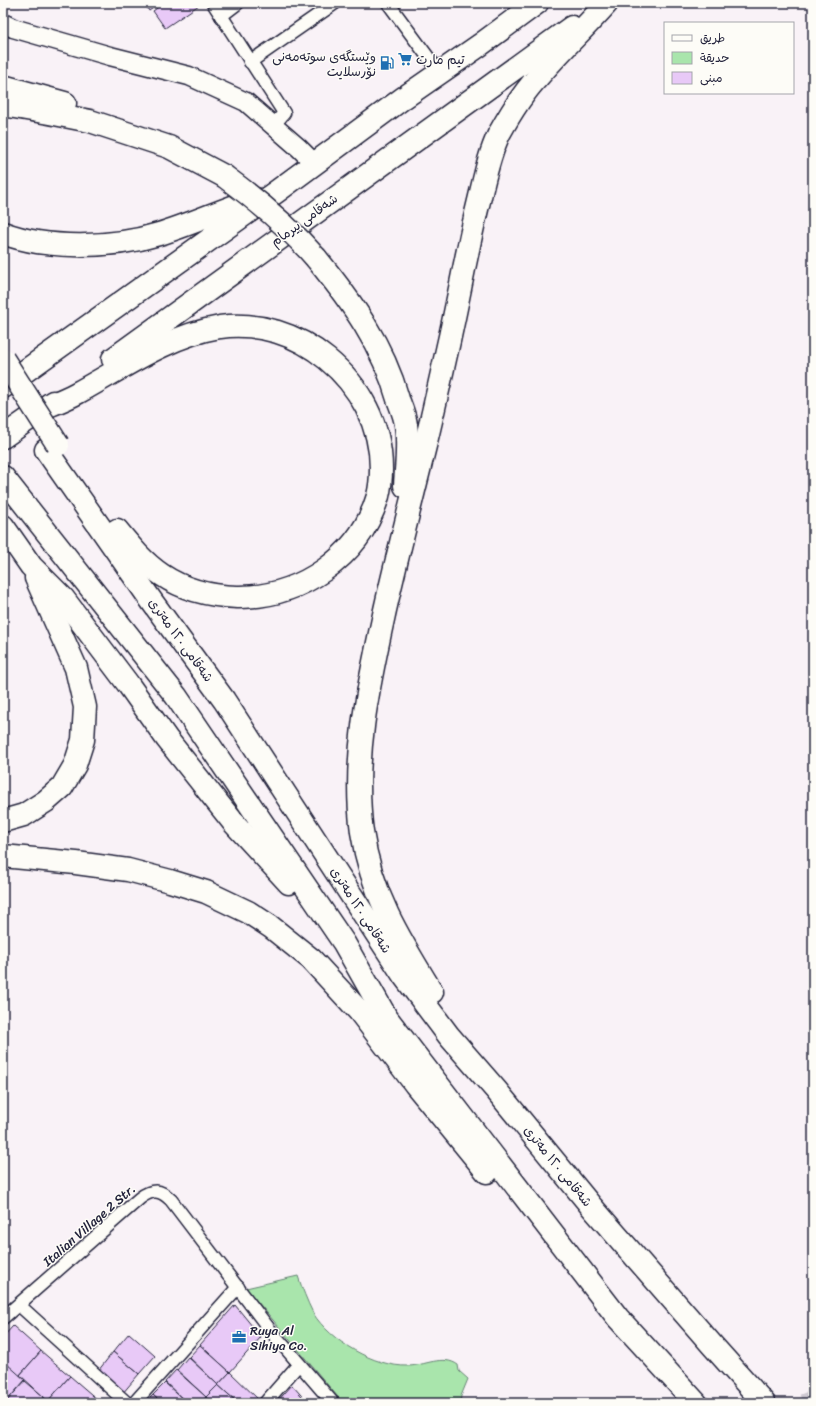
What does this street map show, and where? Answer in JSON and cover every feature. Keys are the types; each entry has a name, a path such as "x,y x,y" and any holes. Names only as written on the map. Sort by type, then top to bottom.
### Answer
{"highway":[{"path":"3,386 276,192 439,72 480,45 537,3"},
{"path":"496,1090 483,1063 441,1007 397,934 381,901 365,847 362,829 360,750 364,713 371,676 401,541 425,448 490,154 509,115 536,78 586,28 606,3"},
{"name":"شەقامی پیرمام","path":"3,437 436,126 462,105 606,3"},
{"path":"3,86 125,120 156,133 198,162"},
{"path":"3,105 90,122 169,147 224,176 246,192 297,236 351,304 378,346 397,395 406,424 407,453 401,541"},
{"path":"3,232 12,236 39,242 62,244 93,244 128,241 158,234 229,207 276,192"},
{"path":"3,359 52,447 132,548 161,575 174,582 196,590 211,595 249,597 266,595 295,587 308,581 334,564 353,543 365,527 379,494 381,463 377,435 368,409 354,386 338,368 314,349 300,341 273,330 235,326 203,331 183,337 145,354 74,394 48,406"},
{"name":"شەقامی ١٢٠ مەتری","path":"3,382 52,447 153,603 224,700 404,976 449,1036 496,1090 600,1216 764,1403"},
{"path":"3,477 176,696 344,943 386,1017 618,1318"},
{"path":"3,526 31,566 63,598 128,684 167,739 233,822 344,943"},
{"path":"3,821 24,815 46,801 62,787 75,765 83,740 85,707 76,668 31,566"},
{"path":"3,856 120,869 170,881 206,892 248,912 271,927 311,959 359,1011 415,1084 534,1232 618,1318 696,1403"}],"street":[{"path":"213,3 284,113 273,126"},
{"path":"221,16 238,3"},
{"path":"250,62 335,3"},
{"path":"388,3 439,72"},
{"path":"3,23 13,28 110,56 189,76 246,102 315,164"},
{"name":"Italian Village 2 Str.","path":"3,1318 140,1198 152,1191 162,1193 172,1200 270,1330 333,1403"},
{"path":"134,1403 238,1287"},
{"path":"19,1305 127,1403"},
{"path":"265,1403 299,1364"}],"green space":[{"path":"298,1276 313,1313 330,1333 354,1350 368,1357 395,1365 414,1366 440,1360 452,1362 458,1365 459,1371 468,1379 461,1396 460,1403 343,1403 246,1288"}],"building":[{"path":"144,3 160,3 149,11"},
{"path":"164,3 197,3 199,5 165,28 153,11"},
{"path":"235,1305 261,1337 230,1372 200,1345"},
{"path":"13,1326 41,1351 19,1376 3,1361 3,1337"},
{"path":"129,1333 155,1356 139,1374 113,1352"},
{"path":"200,1345 230,1372 218,1385 189,1357"},
{"path":"41,1351 70,1376 48,1401 20,1375"},
{"path":"113,1352 139,1374 122,1394 98,1371"},
{"path":"188,1357 218,1385 206,1397 177,1370"},
{"path":"6,1363 25,1380 5,1403 3,1403 3,1367"},
{"path":"176,1370 206,1397 200,1403 187,1403 165,1382"},
{"path":"230,1372 259,1400 256,1403 238,1403 218,1385"},
{"path":"70,1376 99,1401 97,1403 51,1403 48,1401"},
{"path":"25,1381 44,1397 40,1403 5,1403"},
{"path":"165,1383 187,1403 162,1403 153,1395"},
{"path":"218,1385 238,1403 212,1403 206,1397"},
{"path":"292,1385 308,1403 276,1403"},
{"path":"153,1395 161,1403 145,1403"}],"tunnel":[{"path":"803,1403 813,1399"}],"place":[{"name":"تيم مارت","path":"405,59"},
{"name":"وێستگەی سوتەمەنی نۆرسلایت","path":"387,63"},
{"name":"Ruya Al Sihiya Co.","path":"239,1337"}]}
